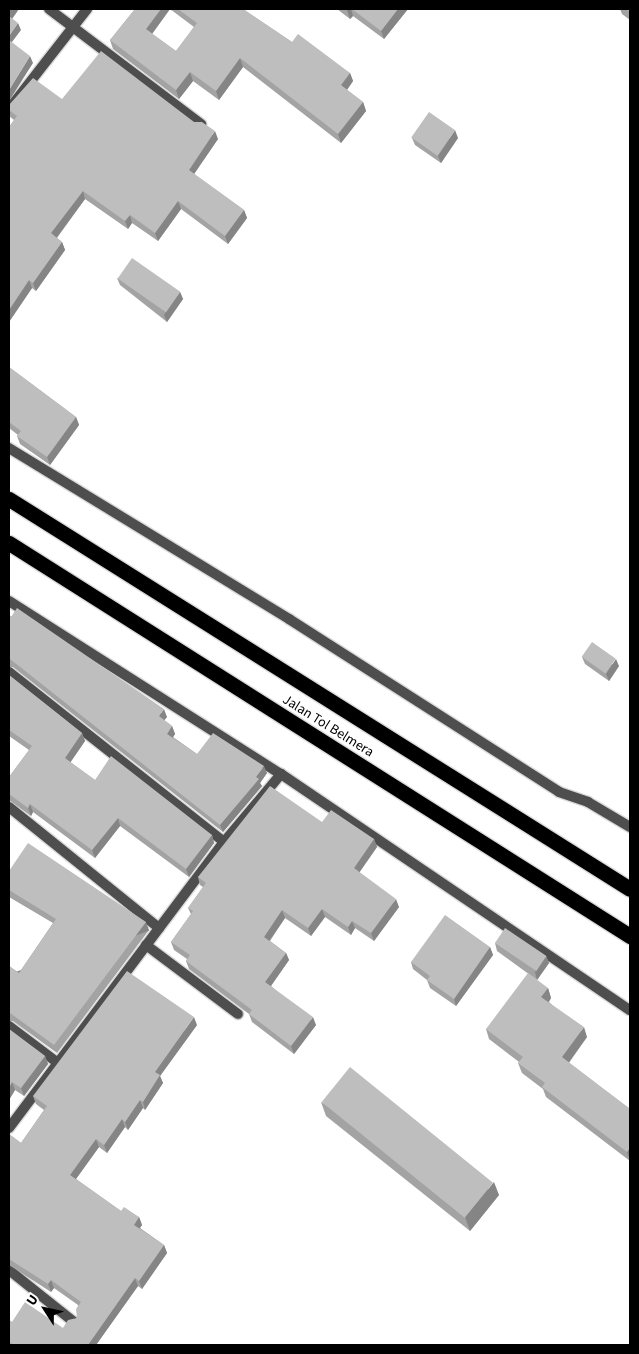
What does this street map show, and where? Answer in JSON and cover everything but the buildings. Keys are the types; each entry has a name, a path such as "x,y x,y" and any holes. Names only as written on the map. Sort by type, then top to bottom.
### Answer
{"highway":[{"name":"Jalan Tol Belmera","path":"9,499 630,889"},
{"name":"Jalan Tol Belmera","path":"9,543 630,936"}],"street":[{"path":"49,9 201,124"},
{"path":"9,109 86,9"},
{"path":"9,448 289,619 559,792 588,802 630,827"},
{"path":"9,601 282,774 630,1010"},
{"path":"9,672 224,842"},
{"path":"9,1128 224,842 282,774"},
{"path":"9,807 159,928"},
{"path":"146,945 238,1014"},
{"path":"9,1026 58,1063"},
{"path":"9,1270 74,1322"}]}
